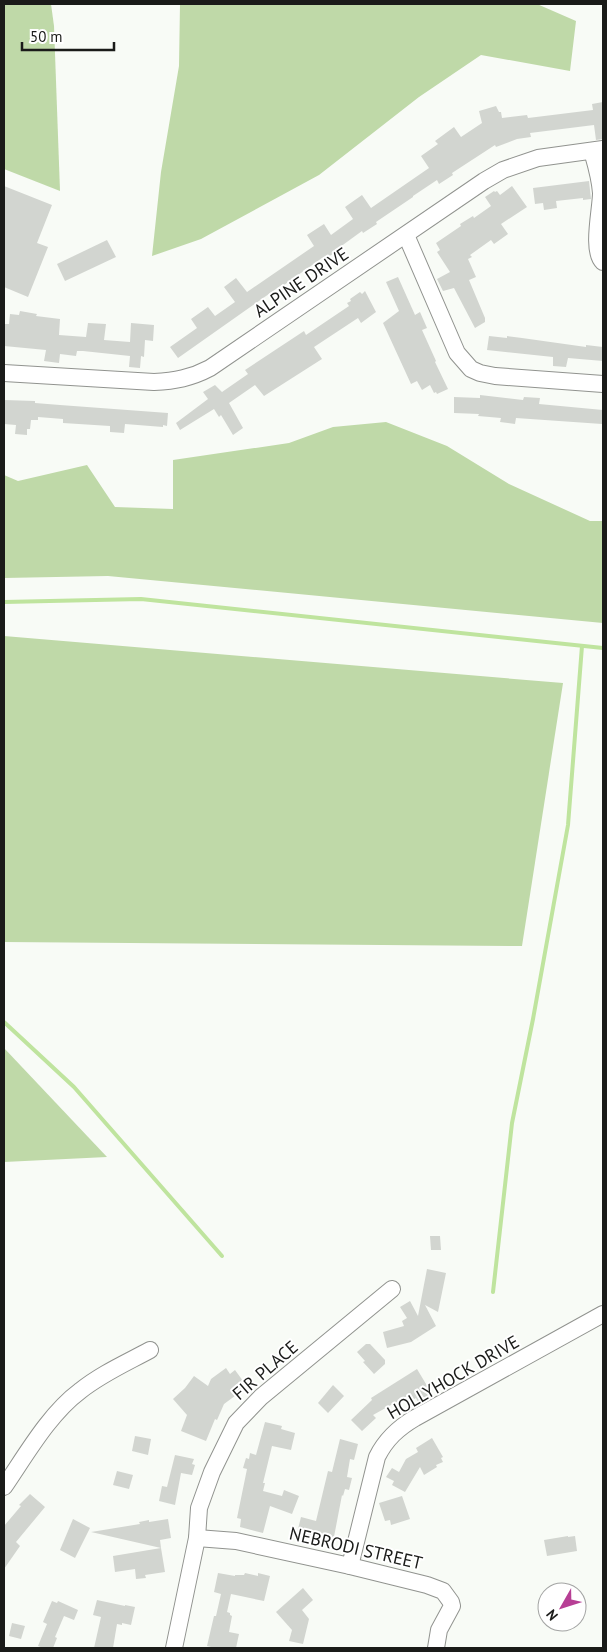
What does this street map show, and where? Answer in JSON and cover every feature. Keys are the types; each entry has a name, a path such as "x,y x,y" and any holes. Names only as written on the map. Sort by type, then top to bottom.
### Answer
{"street":[{"name":"ALPINE DRIVE","path":"4,373 154,382 176,381 193,377 210,368 484,181 503,170 538,158 597,150"},
{"path":"597,150 596,165 600,183 597,248 603,262"},
{"path":"406,235 457,353 471,369 496,376 603,384"},
{"name":"FIR PLACE","path":"174,1648 197,1538 199,1508 220,1454 236,1423 261,1397 392,1289"},
{"name":"HOLLYHOCK DRIVE","path":"350,1566 377,1457 384,1444 395,1431 415,1418 603,1314"},
{"path":"4,1487 55,1415 68,1400 102,1376 150,1350"},
{"name":"NEBRODI STREET","path":"197,1538 236,1541 350,1566 427,1585 443,1591 452,1606 439,1630 436,1648"}],"green space":[{"path":"4,4 51,4 54,26 60,191 4,169"},
{"path":"180,4 537,4 576,21 570,71 481,55 419,97 319,175 201,239 152,256 161,172 179,66"},
{"path":"386,422 447,446 509,484 590,521 603,521 603,623 108,576 4,578 4,475 18,481 87,465 115,507 173,509 173,460 289,443 333,427"},
{"path":"4,636 563,683 522,946 4,942"},
{"path":"4,1048 107,1157 4,1162"}],"building":[{"path":"603,102 603,139 596,140 594,125 530,133 531,137 517,139 496,147 495,145 452,173 453,175 439,184 437,180 413,196 376,222 377,224 363,233 362,231 340,247 341,249 323,260 322,258 283,284 178,358 170,347 197,328 191,319 208,307 215,316 235,302 224,287 236,278 247,292 314,246 307,235 324,224 331,235 353,219 345,207 362,195 371,208 429,168 421,156 438,144 435,141 454,127 461,137 482,123 479,111 496,106 499,112 501,112 502,118 527,115 528,118 593,110 592,104"},
{"path":"589,181 591,199 556,201 557,208 544,210 543,203 535,204 533,188"},
{"path":"4,186 52,205 37,243 48,247 28,297 4,287"},
{"path":"512,186 527,207 501,224 508,234 494,244 491,240 470,255 472,257 468,259 476,277 469,280 485,318 485,322 475,328 454,288 443,291 437,279 450,272 437,252 440,250 436,243 461,226 460,224 473,216 474,218 491,206 485,197 494,191 497,191 500,195"},
{"path":"107,240 116,257 65,281 57,264"},
{"path":"398,277 415,315 420,312 427,328 422,330 448,389 437,394 436,392 434,393 430,385 422,390 417,381 411,384 383,323 399,311 386,282"},
{"path":"365,291 376,312 361,323 358,318 314,347 322,359 264,396 255,385 229,403 243,428 233,435 221,415 219,417 214,409 180,430 176,423 208,399 203,392 215,385 222,392 248,374 245,370 304,331 306,335 349,306 347,303 351,301 350,299"},
{"path":"20,311 37,314 36,316 60,319 59,335 86,337 88,323 106,324 104,340 130,342 131,323 154,325 153,341 145,340 144,357 141,356 140,368 129,367 130,356 83,351 77,351 76,356 60,354 59,363 44,361 46,350 4,346 4,324 9,324 10,314 19,315"},
{"path":"489,336 507,338 507,336 586,347 586,345 603,347 603,361 568,358 566,367 553,366 553,357 487,350"},
{"path":"480,395 523,400 524,397 540,398 539,404 603,410 603,423 516,418 515,424 500,422 501,418 478,416 479,414 454,413 454,397 480,398"},
{"path":"4,400 168,413 167,426 125,424 124,433 110,432 110,426 63,423 63,419 38,417 38,420 31,420 30,429 27,429 27,435 15,434 16,425 4,424"},
{"path":"430,1236 440,1236 441,1250 431,1250"},
{"path":"427,1269 446,1273 438,1312 425,1305 436,1326 411,1342 387,1348 383,1332 404,1326 402,1321 407,1318 400,1307 410,1301 418,1316"},
{"path":"366,1344 370,1344 385,1360 385,1364 374,1374 357,1352"},
{"path":"226,1368 230,1374 235,1370 243,1381 239,1384 243,1390 224,1404 217,1420 215,1419 206,1441 181,1431 187,1415 173,1399 194,1376 208,1386 211,1379"},
{"path":"417,1369 432,1394 418,1402 416,1398 412,1400 409,1395 373,1415 376,1418 362,1431 351,1420 372,1400 371,1398"},
{"path":"333,1385 344,1396 328,1413 318,1403"},
{"path":"265,1422 282,1426 281,1429 295,1433 291,1450 272,1446 263,1483 265,1483 263,1491 282,1496 284,1490 299,1496 292,1514 270,1506 263,1533 240,1527 241,1519 237,1518 247,1469 243,1468 246,1458 249,1459 250,1453 256,1455"},
{"path":"135,1436 151,1439 148,1455 132,1451"},
{"path":"432,1438 443,1457 441,1458 443,1462 424,1475 420,1467 405,1492 392,1485 394,1481 386,1477 392,1468 399,1472 406,1459 418,1452 416,1448"},
{"path":"340,1439 358,1444 354,1460 350,1459 347,1477 352,1478 349,1490 345,1489 342,1495 333,1542 328,1540 327,1542 297,1533 301,1517 316,1521 328,1471 332,1472"},
{"path":"175,1455 194,1459 192,1464 195,1465 192,1475 181,1473 175,1505 159,1501 162,1486 167,1487"},
{"path":"117,1471 133,1475 129,1489 113,1485"},
{"path":"30,1494 45,1507 16,1542 20,1546 4,1569 4,1526 21,1506 19,1505"},
{"path":"402,1496 410,1519 391,1525 390,1520 385,1521 379,1503"},
{"path":"73,1519 90,1528 75,1558 60,1550"},
{"path":"168,1519 171,1538 160,1540 161,1548 91,1532 140,1524 139,1522 149,1520 149,1522"},
{"path":"575,1536 577,1551 547,1556 544,1540"},
{"path":"161,1548 165,1572 145,1575 146,1578 136,1579 135,1569 115,1572 113,1556"},
{"path":"218,1573 235,1576 244,1575 245,1573 258,1576 258,1573 270,1576 264,1601 231,1594 227,1612 232,1616 229,1632 239,1634 236,1648 207,1646 221,1594 214,1592"},
{"path":"303,1588 313,1600 302,1610 309,1619 303,1644 289,1641 292,1630 276,1612"},
{"path":"97,1600 135,1607 131,1625 117,1624 113,1648 94,1648 101,1617 93,1615"},
{"path":"52,1601 57,1603 58,1601 78,1610 74,1620 64,1616 55,1637 57,1638 53,1648 43,1648 38,1646 47,1624 43,1622"},
{"path":"12,1623 25,1626 21,1639 9,1636"}],"waterway":[{"path":"4,602 141,599 603,648"},
{"path":"493,1292 512,1123 568,825 582,646"},
{"path":"4,1022 74,1087 222,1256"}]}
